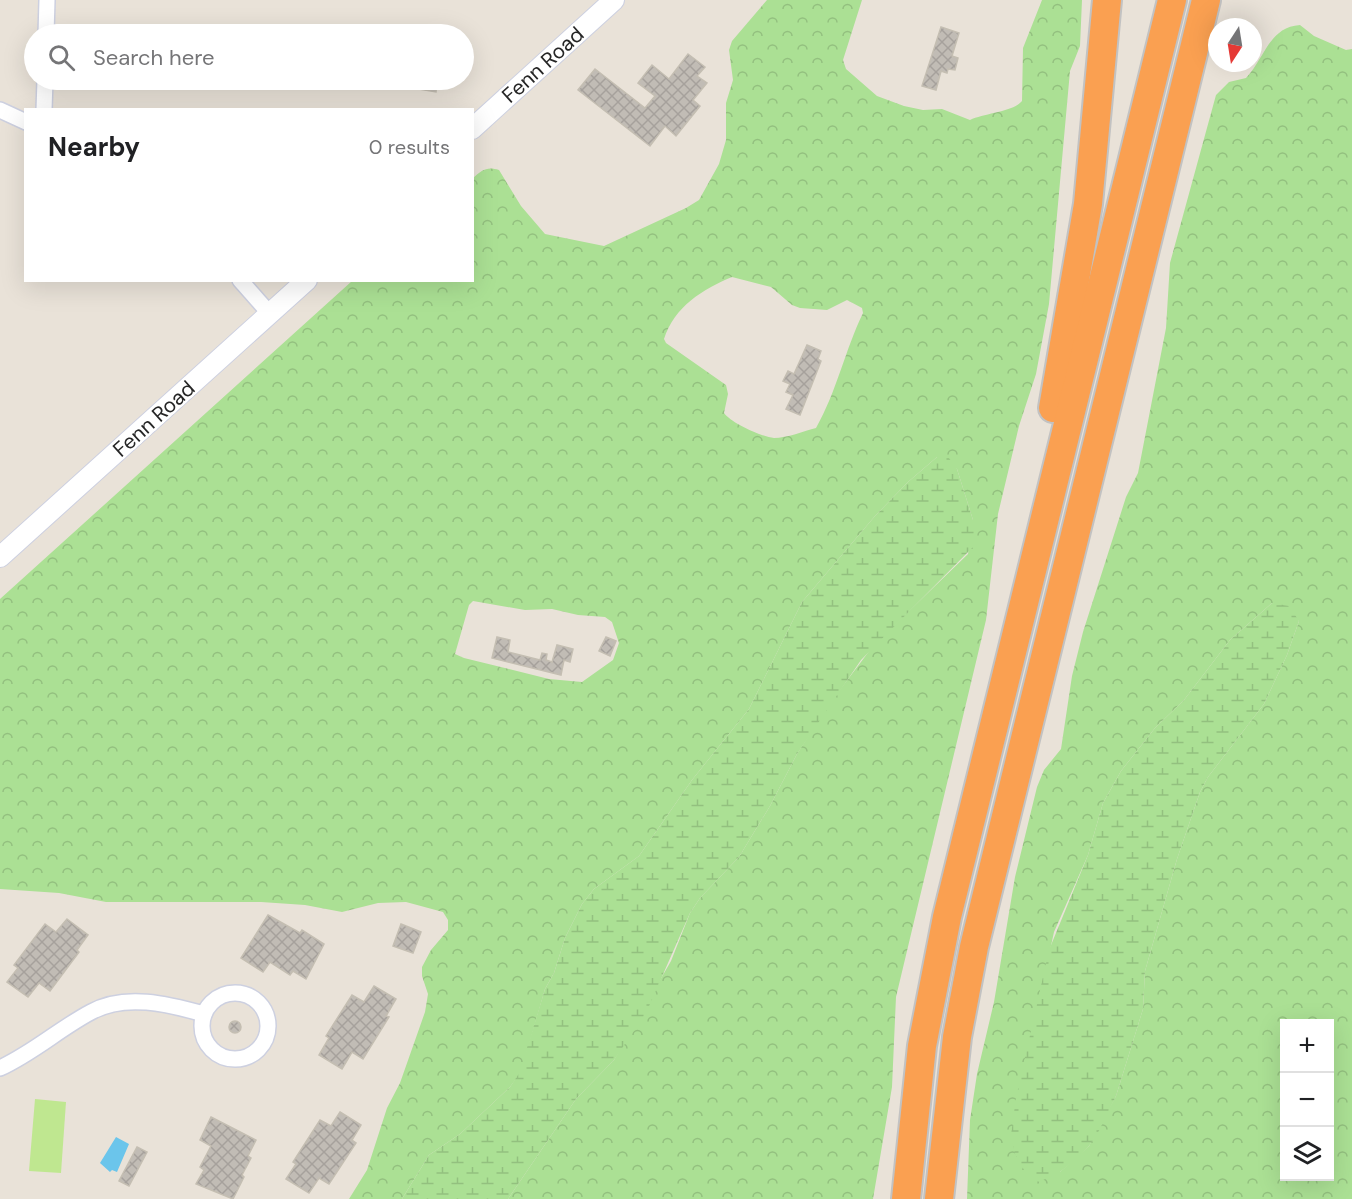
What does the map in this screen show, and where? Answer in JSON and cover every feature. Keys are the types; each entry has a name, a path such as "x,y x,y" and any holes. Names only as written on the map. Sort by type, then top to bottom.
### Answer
{"highway":[{"path":"1004,683 1011,605 1046,447 1087,213 1096,140 1107,0"},
{"path":"906,1199 915,1105 931,994 1004,683 1172,0"},
{"path":"939,1199 957,1037 976,936 1206,0"},
{"path":"1183,93 1207,39 1219,0"}],"street":[{"path":"46,0 46,24"},
{"name":"Fenn Road","path":"474,127 614,0"},
{"path":"44,108 45,90"},
{"path":"0,110 24,121"},
{"path":"242,282 270,314"},
{"name":"Fenn Road","path":"0,557 305,282"},
{"path":"240,993 260,1004 266,1014 267,1036 255,1053 237,1059 227,1058 217,1054 208,1046 201,1025 204,1014 218,997 240,993"},
{"path":"0,1068 22,1058 92,1011 123,1002 163,1003 204,1014"}],"green space":[{"path":"767,0 862,0 843,60 846,69 877,96 923,110 942,109 970,120 1012,108 1022,101 1023,48 1042,0 1082,0 1080,46 1070,71 1049,304 1036,374 1019,426 998,514 986,620 896,997 892,1087 873,1199 508,1199 576,1099 614,1060 671,961 690,913 700,898 739,857 770,806 797,754 827,707 873,646 968,554 973,520 957,469 937,457 908,482 875,516 802,602 749,709 692,780 639,856 594,889 582,904 565,938 554,973 545,989 521,1072 510,1087 460,1134 429,1155 402,1199 349,1199 367,1170 387,1108 400,1083 425,1012 428,994 422,976 422,967 431,950 448,930 448,920 443,912 406,902 378,903 342,912 305,905 261,902 106,902 59,893 0,889 0,599 351,282 474,282 474,177 482,171 491,168 499,170 521,206 545,234 604,246 699,200 719,164 726,140 726,103 733,80 729,50 732,41","holes":["732,277 771,287 792,305 800,308 827,310 847,300 862,308 863,313 830,400 816,428 774,438 747,429 728,417 724,413 728,394 726,385 666,343 664,339 682,308 711,287","473,601 525,610 552,609 578,615 605,617 612,622 619,643 613,660 582,682 549,679 455,654 469,605"]},
{"path":"1300,25 1314,36 1346,50 1352,49 1352,1199 967,1199 970,1120 977,1074 994,1002 1015,877 1037,787 1044,770 1061,749 1072,676 1083,632 1126,497 1138,473 1166,328 1170,263 1216,95 1229,82 1246,78 1251,72 1262,72 1262,55 1281,31","holes":["1272,603 1299,621 1287,655 1264,704 1208,777 1200,792 1177,859 1145,971 1143,1009 1116,1096 1089,1146 1060,1172 1034,1024 1054,932 1088,855 1103,803 1121,771 1155,728 1184,700 1230,640"]},
{"path":"946,454 957,469 973,520 975,529 973,547 861,660 797,754 770,806 739,857 700,898 690,913 646,1013 614,1060 576,1099 508,1199 402,1199 429,1155 460,1134 510,1087 520,1072 545,989 554,973 565,938 582,904 594,889 639,856 692,780 749,709 802,602 875,516 908,482 937,457"},
{"path":"1272,603 1289,606 1299,621 1287,655 1264,704 1208,777 1200,792 1177,859 1145,971 1143,1009 1116,1096 1089,1146 1060,1172 1039,1182 1024,1170 1015,1154 1011,1135 1016,1098 1049,950 1088,855 1103,803 1121,771 1155,728 1184,700 1230,640"},
{"path":"35,1099 66,1102 61,1173 29,1171"}],"water":[{"path":"116,1137 129,1144 117,1172 112,1170 110,1172 100,1163"}],"building":[{"path":"941,27 959,33 952,56 958,58 955,70 948,69 947,73 941,71 936,90 922,86"},
{"path":"688,54 705,67 697,76 707,83 693,100 700,106 676,136 665,126 650,146 578,90 595,69 645,108 655,96 638,83 652,65 669,79"},
{"path":"807,345 821,351 818,359 821,361 800,415 786,409 793,395 786,392 790,384 783,381 788,371 794,374"},
{"path":"497,637 510,640 508,652 540,660 542,653 547,654 546,660 552,662 557,645 573,649 570,662 564,660 561,675 492,658"},
{"path":"606,637 616,641 610,656 599,651"},
{"path":"268,915 300,933 302,930 324,944 306,979 293,971 290,975 270,962 263,972 241,958"},
{"path":"67,919 88,935 77,950 79,952 50,991 39,983 28,997 7,982 18,968 14,965 45,924 56,932"},
{"path":"401,924 421,932 413,953 393,946"},
{"path":"374,986 396,999 386,1016 389,1017 363,1059 352,1052 342,1069 319,1055 329,1038 326,1036 352,995 364,1002"},
{"path":"237,1021 240,1022 240,1032 233,1033 230,1032 229,1025 230,1022"},
{"path":"340,1112 361,1125 352,1140 356,1143 329,1184 319,1178 309,1193 286,1179 296,1164 293,1162 320,1120 331,1126"},
{"path":"211,1117 256,1140 248,1156 251,1158 242,1175 244,1177 233,1199 196,1184 204,1170 200,1167 211,1146 200,1140"},
{"path":"137,1147 147,1152 129,1186 119,1181"}]}
